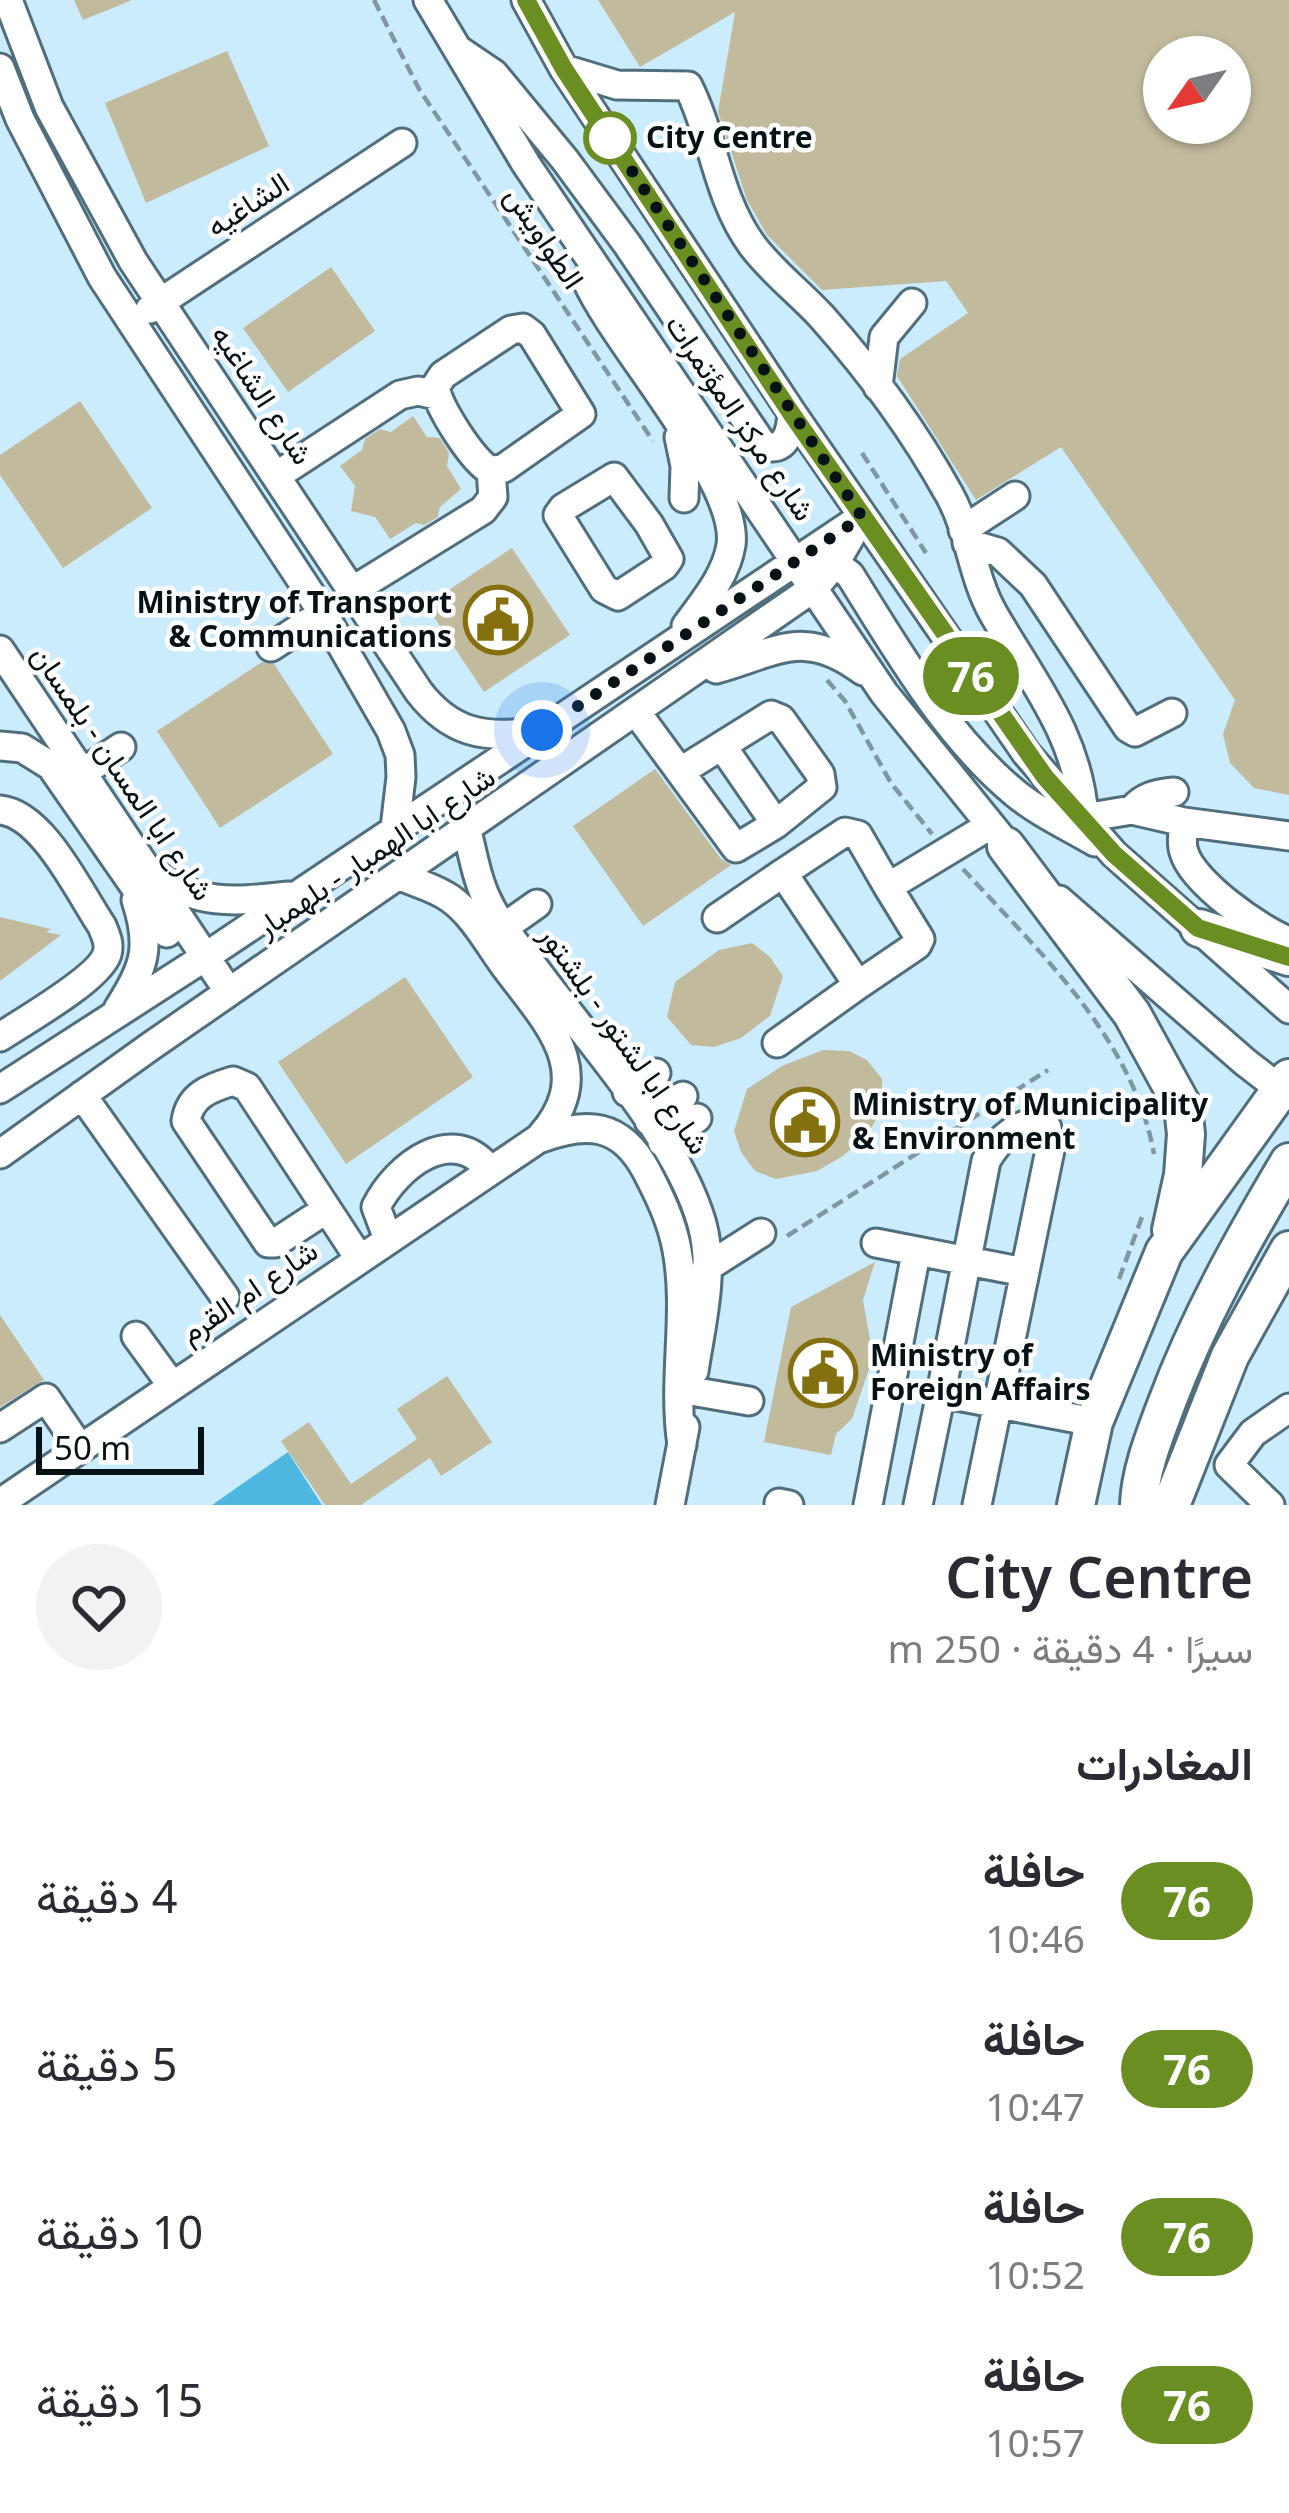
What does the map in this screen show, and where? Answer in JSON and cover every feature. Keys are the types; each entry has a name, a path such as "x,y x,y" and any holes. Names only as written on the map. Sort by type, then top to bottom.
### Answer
{"main road":[{"path":"997,836 1132,1014 1183,1107 1184,1175 1164,1252 1094,1422 1076,1505"},
{"path":"1198,928 1289,957"},
{"path":"1164,1252 1286,1088"},
{"path":"1139,1505 1159,1424 1202,1316 1289,1162"},
{"path":"1171,1505 1231,1356 1289,1250"}],"street":[{"name":"شارع الشاغيه","path":"8,0 55,118 133,262 419,692 446,721 482,734 542,730"},
{"name":"شارع مركز المؤتمرات","path":"428,0 574,234 884,693 997,836 1051,893 1286,1088"},
{"name":"شارع مركز المؤتمرات","path":"532,5 564,69 791,413 1016,739 1114,854 1289,1009"},
{"path":"452,45 494,74 565,160 763,445 773,448 784,443 791,413"},
{"path":"0,68 26,131 102,277 323,613 391,731 400,755 400,802 394,828"},
{"path":"564,69 617,85 688,86 709,134 728,207 752,245 821,316 878,386 950,495 988,604 1044,691 1067,743 1082,792 1084,818 1178,807 1289,836"},
{"path":"26,131 55,118"},
{"name":"الشاغيه","path":"131,322 402,143"},
{"path":"574,234 590,288 672,412 723,500 731,527 724,567 713,590 676,639"},
{"path":"878,386 884,337 912,303"},
{"path":"523,328 581,414 504,468 491,471 480,464 436,395 443,375 511,330 523,328"},
{"path":"276,476 400,395 436,395"},
{"path":"672,412 685,466 684,498"},
{"path":"352,592 483,510 493,497 491,471"},
{"path":"965,537 1015,496"},
{"path":"649,524 684,498 723,500"},
{"name":"شارع ابا الهمبار - بلهمبار","path":"0,1089 198,962 862,517"},
{"name":"شارع ابا الهمبار - بلهمبار","path":"0,1154 815,587 862,517"},
{"path":"965,537 998,552 1033,584 1128,728 1147,729 1172,712"},
{"path":"796,560 835,563 850,575 933,700 978,758 1015,793 1114,854"},
{"path":"271,647 323,613"},
{"path":"694,673 789,645 825,647 862,670 884,693"},
{"name":"شارع ابا المسان - بلمسان","path":"0,650 82,773 133,866"},
{"path":"637,712 736,848 822,787 820,774 771,715 681,771"},
{"name":"شارع ابا المسان - بلمسان","path":"0,746 22,748 51,766 133,866 221,997"},
{"path":"722,746 776,824"},
{"path":"82,773 121,747"},
{"path":"1178,807 1184,853 1191,866 1270,934 1289,941"},
{"path":"0,810 23,816 38,829 102,926 108,943 107,954 92,973 0,1037"},
{"name":"شارع ابا لشتور - بلشتور","path":"467,831 485,896 503,928 655,1131 686,1184 702,1225 707,1261 670,1505"},
{"path":"717,918 845,832 858,835 920,938 917,945 777,1043"},
{"path":"888,887 946,851 997,836"},
{"path":"133,866 202,900 222,903 291,896"},
{"path":"114,1016 134,983 147,942 133,866"},
{"path":"783,873 857,985"},
{"name":"شارع ام القرم","path":"400,876 437,891 467,914 561,1044 566,1086 562,1106 538,1139"},
{"path":"503,928 537,904"},
{"path":"627,1092 656,1073"},
{"path":"327,1209 268,1243 186,1121 188,1108 200,1094 218,1085 233,1081 247,1088 327,1209 359,1258"},
{"path":"82,1095 225,1297"},
{"path":"655,1131 690,1107"},
{"path":"918,1505 986,1161 994,1145 1026,1124 1037,1123 1047,1128 1050,1150 977,1505"},
{"name":"شارع ام القرم","path":"0,1503 538,1139 582,1127 625,1140 639,1156 664,1205 677,1247 681,1283 677,1414 682,1445"},
{"path":"388,1239 376,1208 386,1189 412,1166 457,1146 471,1150 490,1171"},
{"path":"707,1261 767,1230"},
{"path":"876,1243 1024,1272"},
{"path":"868,1505 916,1253"},
{"path":"136,1336 171,1384"},
{"path":"691,1390 749,1401"},
{"path":"941,1393 1094,1422"},
{"path":"0,1428 46,1398 80,1448"},
{"path":"1270,1505 1229,1465 1253,1433 1289,1408"}],"path":[{"name":"الطواويش","path":"374,0 419,89 657,447"},
{"path":"862,453 926,553"},
{"path":"823,675 845,701 891,783 946,851 1071,987 1129,1074 1148,1116 1156,1160"},
{"path":"767,1230 1048,1070"},
{"path":"1118,1285 1148,1205"}],"water":[{"path":"288,1452 322,1505 212,1505"}],"building":[{"path":"74,0 130,0 130,1 83,20"},
{"path":"598,0 1289,0 1289,795 1254,788 1230,763 1223,734 1235,700 1061,447 976,500 897,376 900,359 968,313 946,281 822,290 767,235 747,200 718,112 735,12 640,67"},
{"path":"227,51 269,146 146,203 105,103"},
{"path":"331,267 375,331 288,392 243,328"},
{"path":"80,401 152,508 63,568 0,475 0,455"},
{"path":"413,416 427,437 440,438 449,453 447,466 461,489 440,507 438,517 424,525 416,523 390,539 375,517 351,511 355,486 340,466 362,450 365,439 380,429 391,432"},
{"name":"Ministry of Transport & Communications","path":"512,548 570,635 484,692 426,605"},
{"path":"262,662 274,664 333,754 220,828 157,731"},
{"path":"655,769 721,859 731,865 643,926 573,826"},
{"path":"0,917 61,935 0,981"},
{"path":"752,943 783,976 770,1016 741,1038 714,1047 691,1045 667,1017 675,982 719,950"},
{"path":"405,977 473,1077 346,1164 278,1062"},
{"name":"Ministry of Municipality & Environment","path":"823,1050 849,1051 867,1060 882,1079 882,1107 869,1133 817,1171 776,1179 755,1171 734,1131 747,1089 782,1066"},
{"name":"Ministry of Foreign Affairs","path":"875,1262 863,1300 873,1357 852,1419 836,1434 831,1455 764,1442 791,1307"},
{"path":"0,1315 44,1380 0,1407"},
{"path":"447,1376 492,1442 441,1476 430,1458 361,1505 325,1505 281,1441 309,1422 351,1484 417,1439 397,1409"}],"bus line":[{"name":"76","path":"526,0 564,69 791,413 1045,777 1114,854 1198,928 1289,957"}],"place":[{"name":"City Centre","path":"610,138"},
{"name":"Ministry of Transport & Communications","path":"498,620"},
{"name":"Ministry of Municipality & Environment","path":"805,1122"},
{"name":"Ministry of Foreign Affairs","path":"823,1373"}],"route":[{"path":"542,730 862,517 610,138"}]}
